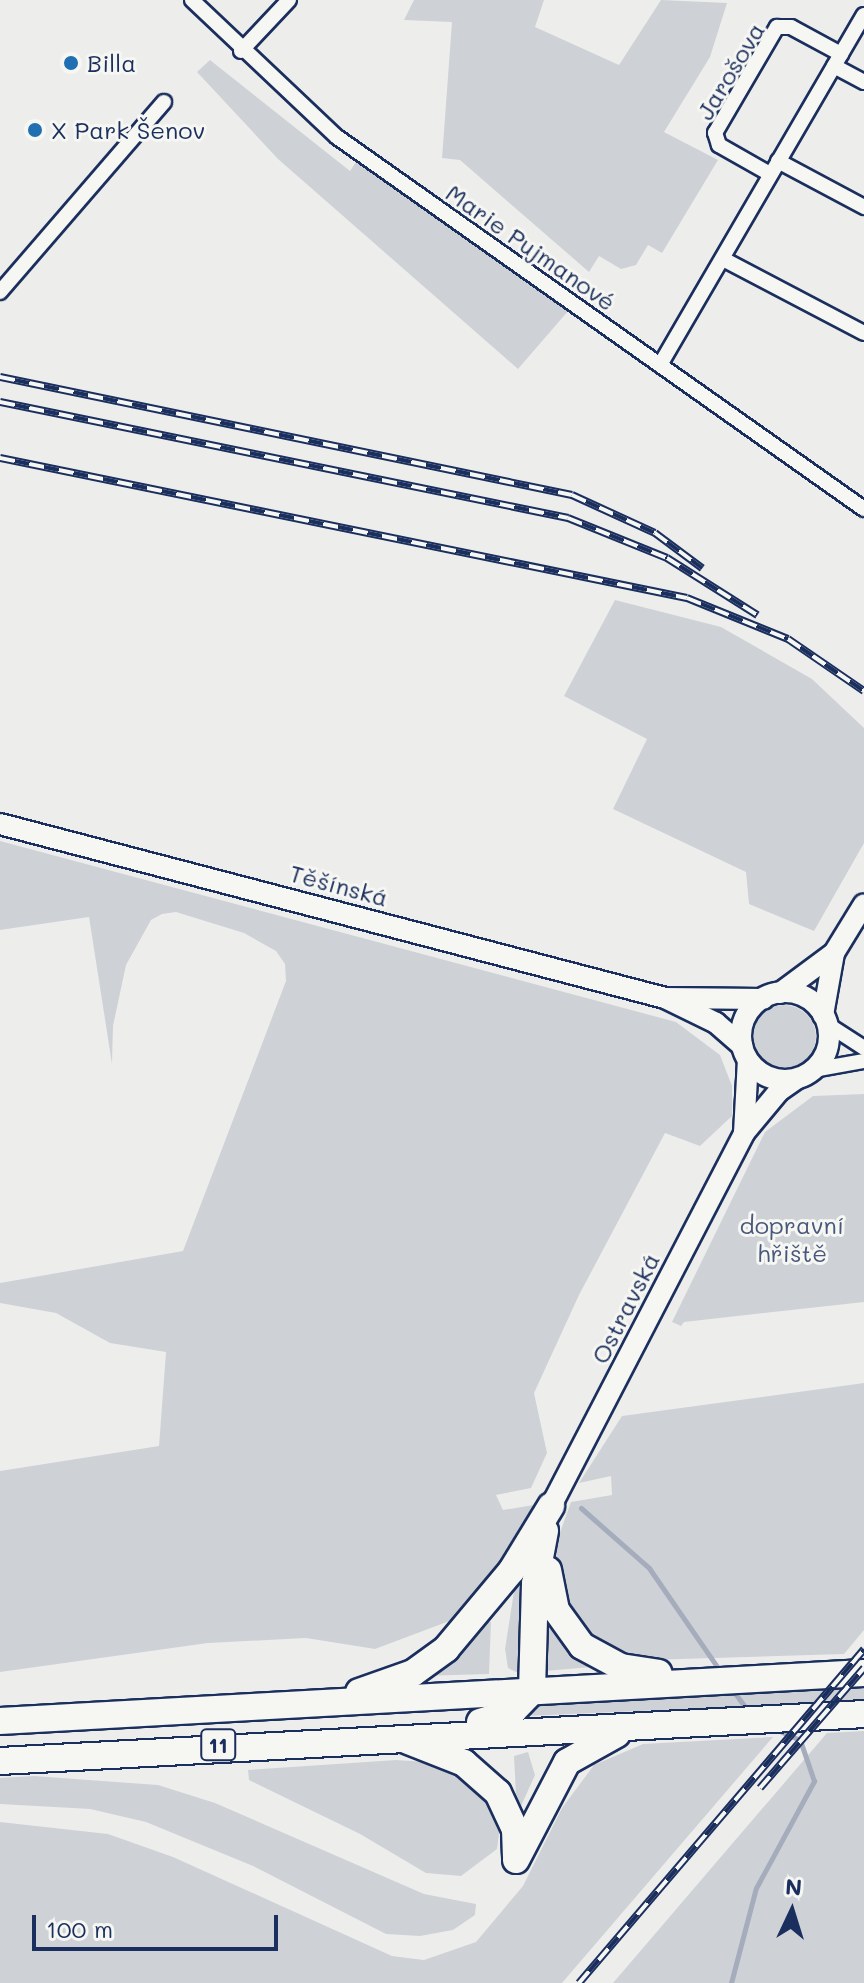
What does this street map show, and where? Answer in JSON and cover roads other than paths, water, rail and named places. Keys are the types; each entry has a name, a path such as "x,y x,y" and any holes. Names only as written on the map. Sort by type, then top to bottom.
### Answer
{"highway":[{"path":"549,1515 552,1599 563,1624 582,1646 621,1667 718,1681"},
{"path":"397,1737 502,1717 532,1691 535,1584 549,1515"},
{"path":"309,1703 367,1690 431,1662 494,1595 549,1515"},
{"name":"11","path":"0,1721 864,1673"},
{"name":"11","path":"0,1761 397,1737 655,1728 864,1714"},
{"path":"397,1737 443,1753 481,1775 510,1814 516,1860 567,1762 608,1736 655,1728"}],"main road":[{"name":"Těšínská","path":"0,824 665,998 716,1023 745,1053"},
{"path":"834,953 744,1019 745,1053 769,1077 805,1074 827,1049 825,1019 834,953 864,904"},
{"name":"Těšínská","path":"665,998 772,996"},
{"path":"772,996 803,996 825,1019"},
{"name":"Ostravská","path":"744,1133 745,1053"},
{"name":"Ostravská","path":"549,1515 744,1133 779,1091 805,1074"}],"street":[{"name":"Marie Pujmanové","path":"192,0 241,51 337,137 864,509"},
{"path":"241,51 289,0"},
{"path":"660,365 864,15"},
{"name":"Jarošova","path":"774,167 719,145 715,133 777,27 791,27 837,60"},
{"path":"837,60 864,82"},
{"path":"0,292 164,102"},
{"path":"774,167 864,207"},
{"path":"723,259 864,333"},
{"path":"825,1019 864,1048"},
{"path":"805,1074 864,1061"}],"waterway":[{"path":"581,1508 649,1568 720,1671"},
{"path":"732,1689 747,1710"},
{"path":"731,1983 756,1888 814,1781 800,1740 778,1730"}],"railway":[{"path":"0,377 572,495 655,533 702,568"},
{"path":"0,402 568,518 667,558 757,615"},
{"path":"0,458 687,598 788,639 864,691"},
{"path":"579,1983 864,1649"},
{"path":"760,1788 864,1668"}],"place":[{"name":"Billa","path":"71,63"},
{"name":"X Park Šenov","path":"35,130"}],"park label":[{"name":"dopravní hřiště","path":"792,1239"}]}
